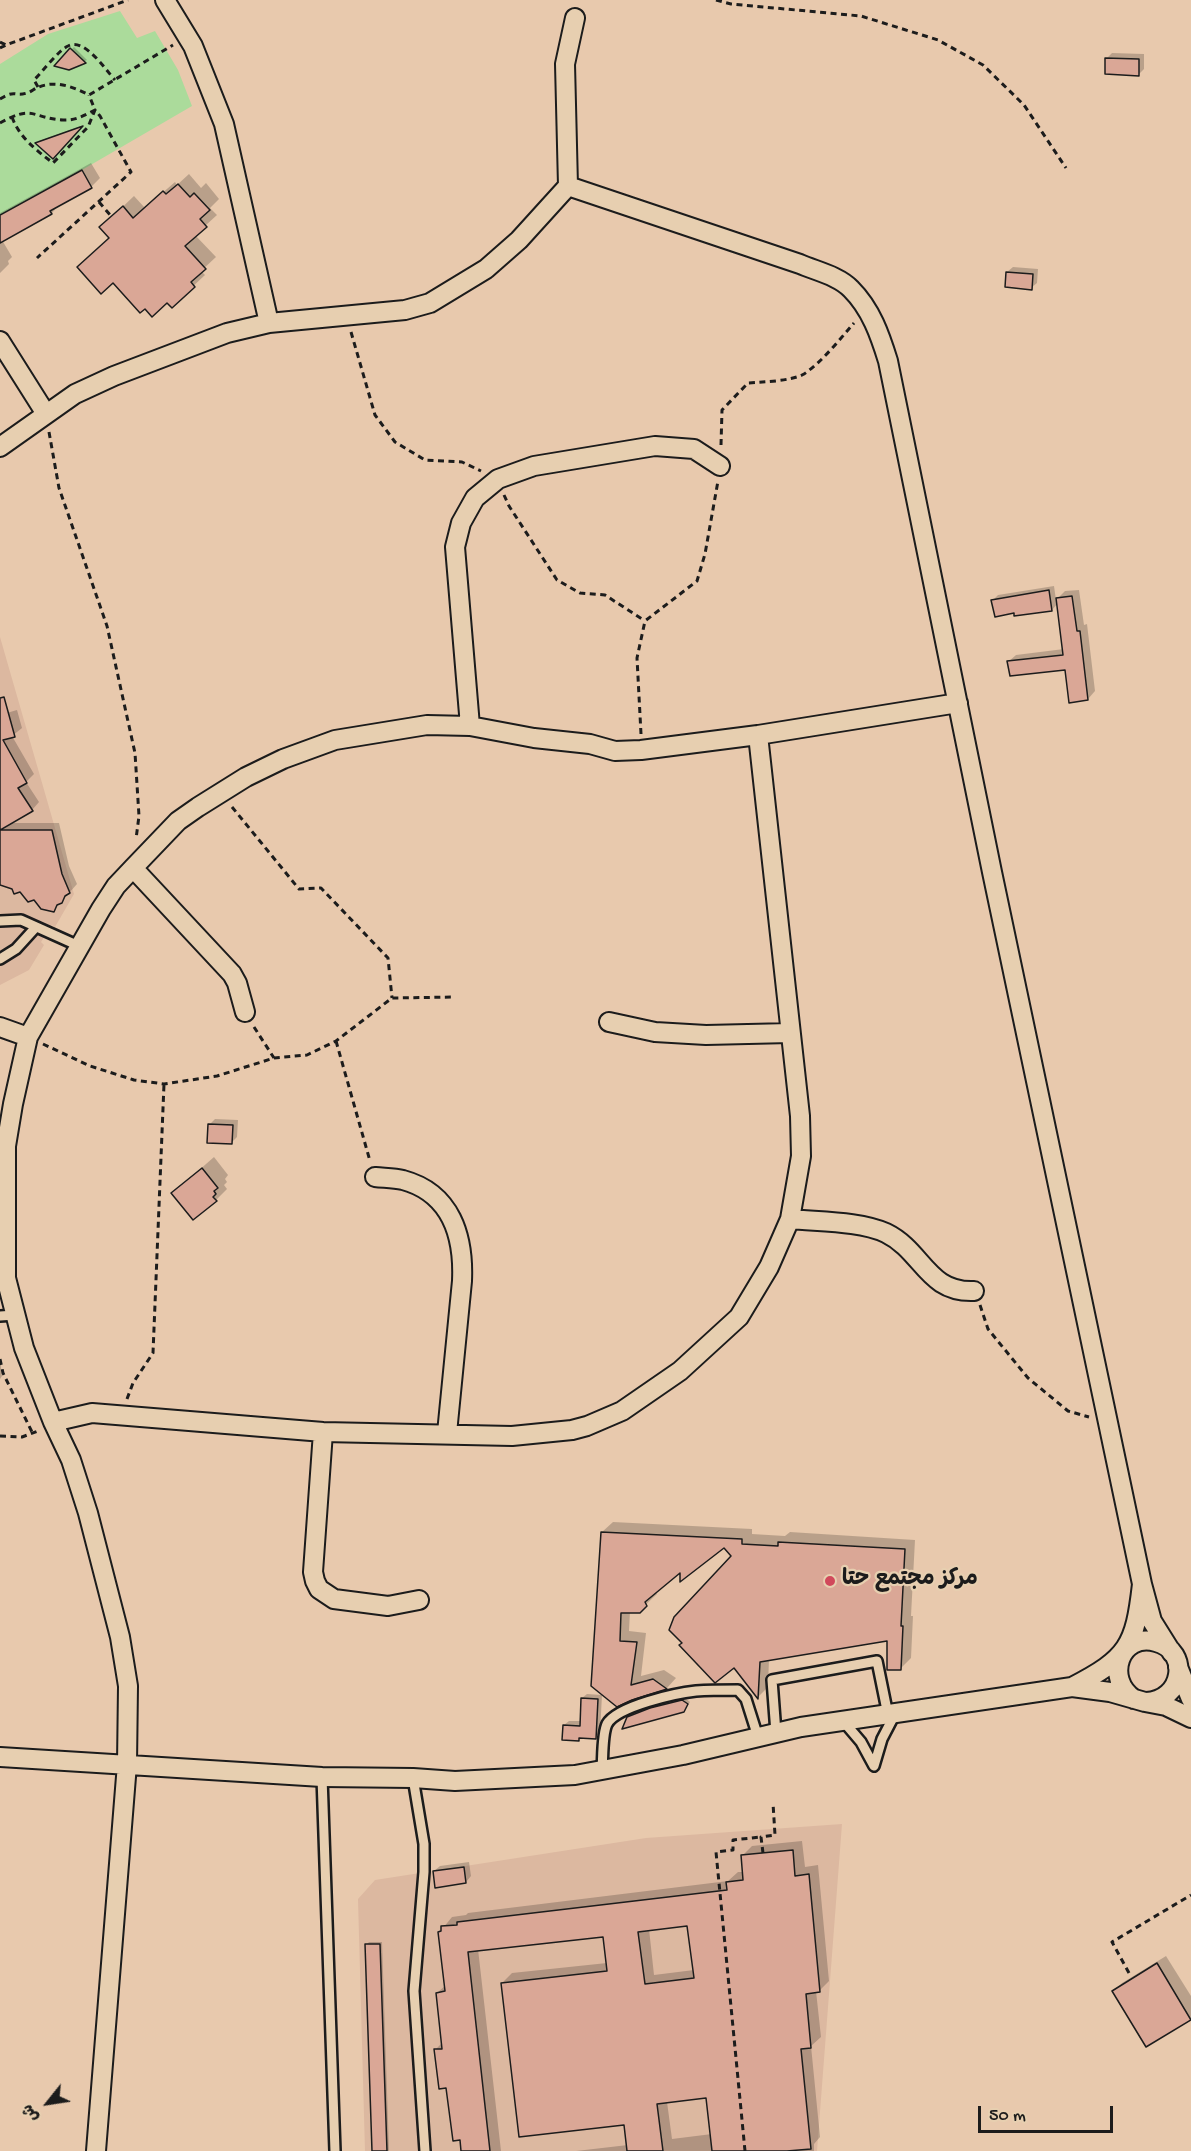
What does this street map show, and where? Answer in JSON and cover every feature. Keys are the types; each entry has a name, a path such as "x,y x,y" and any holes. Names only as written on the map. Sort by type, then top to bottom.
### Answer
{"street":[{"path":"165,0 188,37 224,124 269,323"},
{"path":"0,447 75,394 114,375 227,333 269,323 405,310 430,303 486,269 519,240 568,186 565,64 574,18"},
{"path":"568,186 820,272 850,288 878,330 888,361 1142,1584 1152,1621 1175,1658 1191,1699"},
{"path":"0,341 46,414"},
{"path":"470,726 454,547 461,523 475,498 498,479 534,466 656,446 694,449 720,466"},
{"path":"96,2151 127,1764 128,1686 120,1637 71,1460 8,1315 3,1146 28,1037 79,946 116,886 178,821 246,777 283,759 336,740 427,726 470,726 534,738 590,744 615,751 642,750 758,735 958,704"},
{"path":"53,1422 92,1413 323,1432 512,1436 572,1430 622,1412 680,1371 739,1317 769,1267 790,1219 801,1156 800,1116 758,735"},
{"path":"133,868 232,974 237,982 245,1012"},
{"path":"609,1022 655,1032 706,1035 790,1033"},
{"path":"0,1027 28,1037"},
{"path":"375,1177 403,1180 428,1191 447,1211 458,1232 463,1256 462,1281 447,1433"},
{"path":"790,1219 866,1226 886,1233 906,1247 941,1284 959,1292 974,1291"},
{"path":"323,1432 313,1563 315,1581 319,1589 334,1599 388,1606 419,1600"},
{"path":"1072,1687 1103,1670 1127,1648 1146,1641 1165,1646 1175,1658 1178,1673 1172,1691 1155,1702 1140,1701 1127,1694 1120,1686 1117,1676 1121,1656 1127,1648 1136,1628 1142,1584"},
{"path":"0,1757 322,1777 455,1781 575,1775 683,1755 801,1727 1072,1687 1110,1692 1166,1706 1191,1718"}],"lane":[{"path":"0,921 21,920 79,946"},
{"path":"0,959 16,949 36,927"},
{"path":"767,1735 772,1680 877,1661 892,1715 874,1766 861,1742 844,1722"},
{"path":"602,1770 606,1724 614,1717 626,1710 659,1699 693,1691 738,1690 746,1699 767,1735"},
{"path":"322,1777 335,2151"},
{"path":"413,1778 424,1844 424,1872 414,1991 424,2151"}],"path":[{"path":"0,48 128,0"},
{"path":"716,0 731,4 861,16 938,40 982,65 1024,105 1066,168"},
{"path":"89,95 188,37"},
{"path":"0,42 6,45"},
{"path":"38,87 34,80 68,45 78,44 86,48 115,80"},
{"path":"0,99 10,93 26,94 52,83 75,88 89,95 94,110 100,116 132,172 37,258"},
{"path":"12,117 16,128 35,149 53,164 88,127 94,110"},
{"path":"0,123 29,112 64,120 77,118 94,110"},
{"path":"99,202 111,216"},
{"path":"642,750 636,658 645,621 697,581 705,554 720,466 722,410 748,383 803,375 827,353 866,309"},
{"path":"46,414 59,488 107,626 135,753 139,816 133,868"},
{"path":"220,793 298,889 321,888 388,958 392,998"},
{"path":"28,1037 90,1066 134,1080 164,1084 217,1076 274,1058 307,1055 336,1041 392,998 454,997"},
{"path":"245,1012 274,1058"},
{"path":"336,1041 375,1177"},
{"path":"121,1415 133,1383 153,1353 164,1084"},
{"path":"974,1291 988,1329 1028,1378 1068,1411 1108,1422"},
{"path":"0,1359 7,1381 33,1434"},
{"path":"0,1436 22,1437 33,1434 53,1422"},
{"path":"745,2151 716,1852 733,1850 733,1840 775,1835 773,1803"},
{"path":"761,1837 763,1853"},
{"path":"1129,1973 1112,1942 1191,1895"}],"shaded area":[{"path":"0,637 74,894 55,927 52,925 41,942 44,945 29,970 0,985"},
{"path":"842,1824 817,2151 365,2151 358,1899 375,1880 646,1838"}],"green space":[{"path":"120,11 137,38 155,31 178,70 192,106 0,215 0,64 48,34"}],"building":[{"path":"70,48 86,63 69,70 54,66"},
{"path":"1105,58 1139,59 1139,76 1105,74"},
{"path":"83,126 53,159 35,143"},
{"path":"82,170 92,188 50,211 52,214 0,243 0,215"},
{"path":"178,184 190,197 194,193 210,210 200,219 207,227 185,246 206,269 191,282 195,287 172,308 167,303 152,317 145,309 140,313 113,283 101,294 77,267 109,238 99,227 123,206 133,218 163,191 166,194"},
{"path":"1006,272 1033,274 1032,290 1005,287"},
{"path":"1049,590 1052,611 1014,616 1014,613 995,617 991,600"},
{"path":"1072,596 1077,631 1080,631 1088,700 1069,703 1065,670 1010,676 1007,661 1063,655 1056,598"},
{"path":"4,697 15,737 3,740 27,783 18,788 33,811 0,830 0,698"},
{"path":"0,830 52,830 62,874 70,893 65,896 62,903 57,905 54,912 41,909 34,900 28,902 20,892 14,894 12,889 0,885"},
{"path":"208,1124 233,1125 232,1144 207,1143"},
{"path":"202,1168 218,1188 214,1191 216,1194 213,1197 217,1201 193,1220 171,1193"},
{"path":"601,1532 742,1539 742,1544 778,1546 778,1542 905,1549 901,1670 887,1670 887,1641 760,1662 758,1699 734,1668 715,1683 679,1645 682,1643 669,1630 674,1617 731,1556 724,1548 680,1582 680,1573 645,1602 647,1606 640,1613 621,1613 620,1641 637,1642 631,1685 653,1679 667,1689 617,1707 591,1686"},
{"path":"581,1698 598,1699 596,1739 562,1740 563,1725 580,1726"},
{"path":"682,1700 688,1704 684,1712 622,1729 627,1717 650,1708"},
{"path":"793,1850 795,1876 809,1874 820,1992 806,1994 811,2048 801,2049 811,2149 712,2151 706,2098 657,2104 663,2151 627,2151 624,2125 519,2137 501,1983 607,1971 603,1937 468,1952 490,2151 461,2151 460,2140 453,2141 446,2088 439,2089 434,2049 442,2049 436,1993 445,1991 438,1932 441,1931 441,1926 457,1925 457,1922 727,1890 726,1882 743,1880 741,1855","holes":["687,1926 694,1978 645,1984 638,1932"]},
{"path":"464,1867 466,1883 435,1888 433,1871"},
{"path":"365,1944 380,1944 387,2151 372,2151"},
{"path":"1157,1963 1191,2020 1146,2047 1112,1991"}],"place":[{"name":"مركز مجتمع حتا","path":"830,1581"}]}
